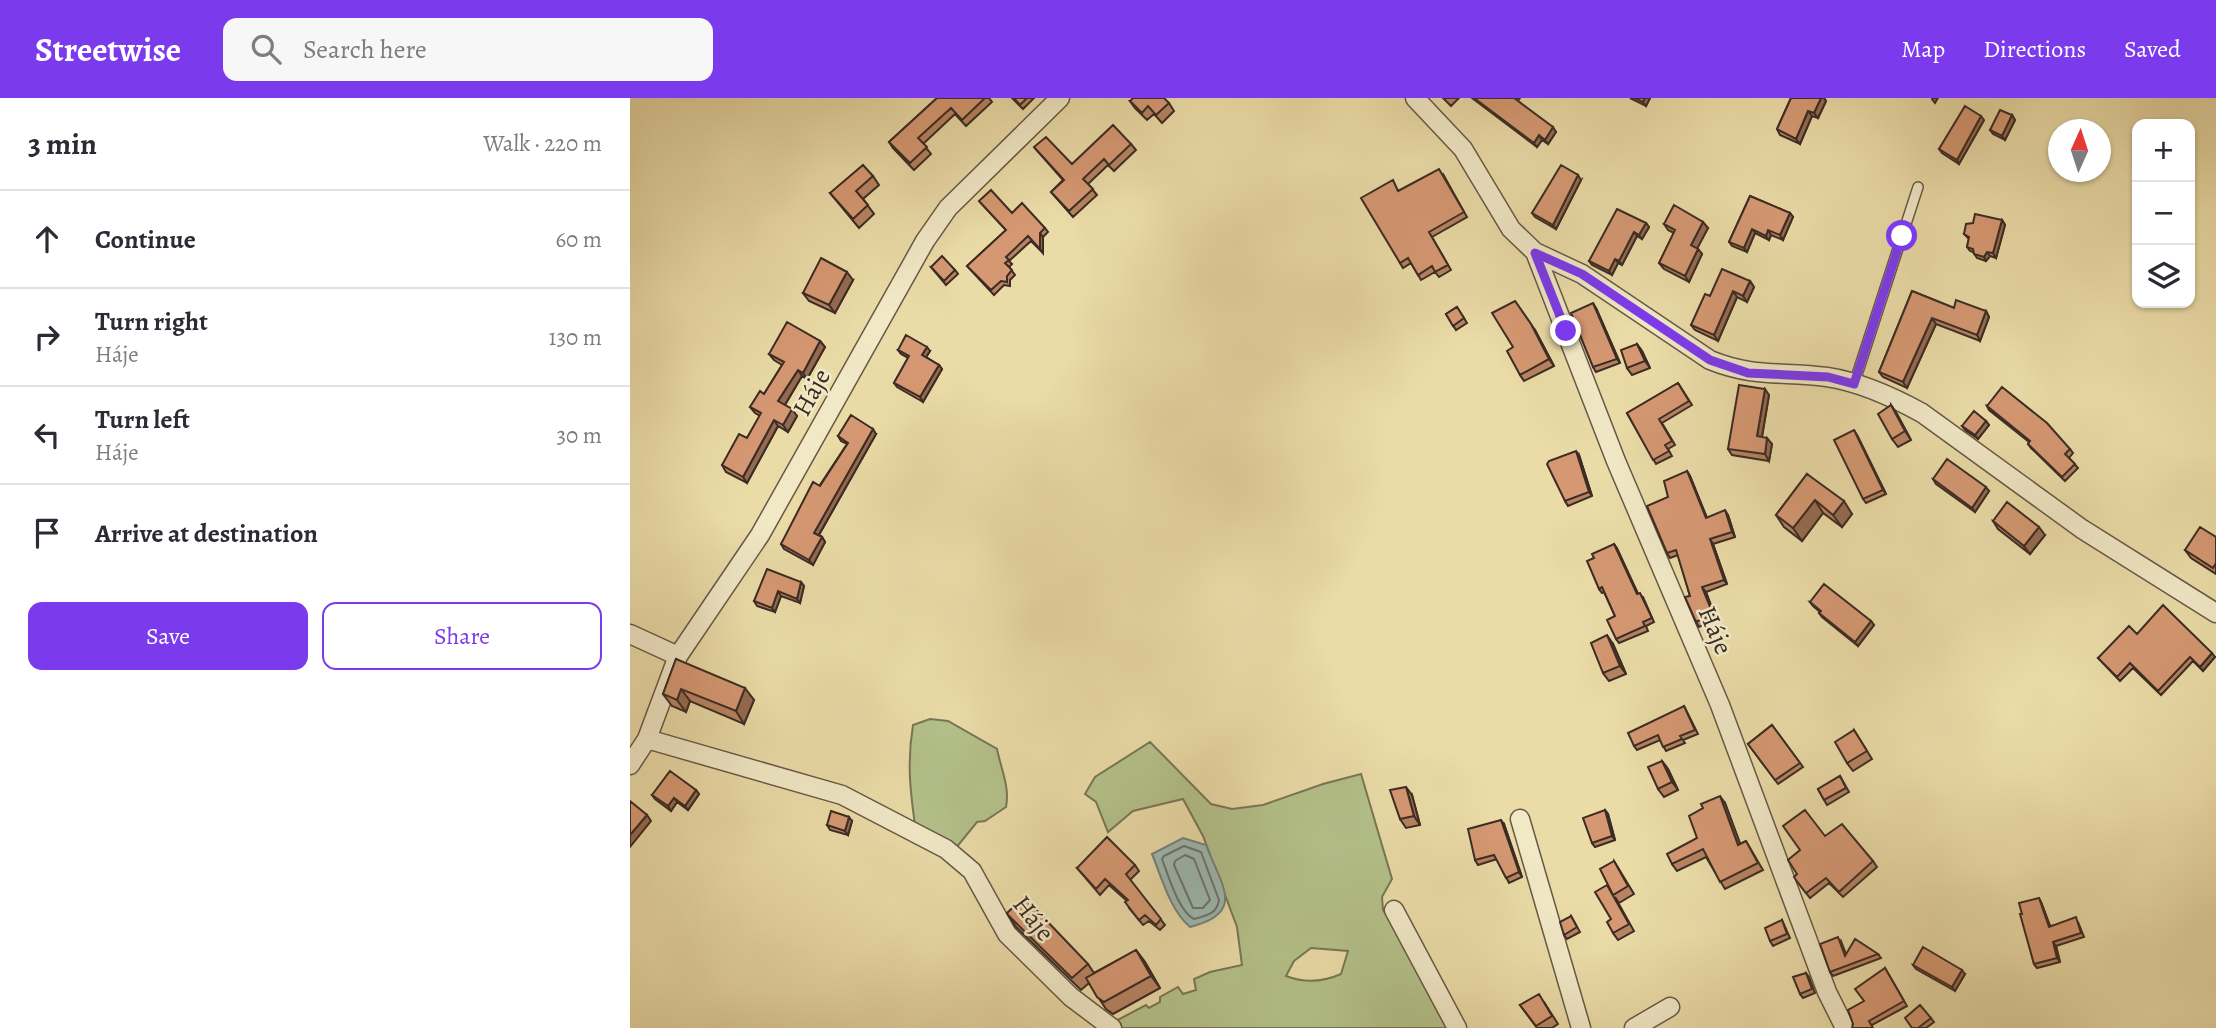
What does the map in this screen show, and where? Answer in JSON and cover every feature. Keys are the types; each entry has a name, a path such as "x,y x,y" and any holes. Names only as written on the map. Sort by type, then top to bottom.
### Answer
{"street":[{"name":"Háje","path":"630,765 647,739 678,656 760,535 925,241 948,208 1059,98"},
{"name":"Háje","path":"1415,98 1463,149 1511,229 1535,253 1582,274 1710,360 1729,368 1748,373 1828,377 1894,398 1922,413 2082,529 2216,613"},
{"name":"Háje","path":"1535,253 1616,461 1720,705 1827,992 1845,1028"},
{"path":"630,634 678,656"},
{"name":"Háje","path":"647,739 842,795 946,849 972,871 1007,934 1071,997 1112,1028"},
{"path":"1520,820 1581,1028"},
{"path":"1394,910 1457,1028"},
{"path":"1634,1028 1670,1007"}],"lane":[{"path":"1854,384 1918,187"}],"green space":[{"path":"930,719 948,721 997,749 1006,785 1006,807 985,821 977,822 956,848 915,825 910,775 913,725"},
{"path":"1150,742 1211,804 1232,809 1263,805 1361,774 1392,879 1382,897 1383,910 1423,971 1452,1028 1119,1028 1112,1023 1146,1005 1149,1008 1160,1002 1160,997 1178,987 1183,994 1196,990 1194,979 1210,972 1242,965 1237,927 1203,836 1183,799 1133,811 1108,832 1096,802 1085,794 1095,777","holes":["1311,948 1348,951 1341,974 1314,981 1286,976 1294,961"]}],"water":[{"path":"1183,838 1206,845 1225,896 1219,914 1190,927 1172,903 1152,854"}],"building":[{"path":"937,98 985,98 962,120 951,108 918,138 927,147 910,163 889,142"},
{"path":"1014,98 1027,98 1020,105"},
{"path":"1133,98 1164,98 1169,103 1156,115 1148,106 1142,113 1130,101"},
{"path":"1474,98 1514,98 1553,127 1545,140 1539,135 1534,143"},
{"path":"1791,98 1821,98 1814,113 1808,111 1796,139 1777,129"},
{"path":"1965,106 1981,116 1957,160 1939,149"},
{"path":"2000,110 2012,115 2002,136 1990,130"},
{"path":"1113,125 1131,144 1109,165 1104,159 1083,179 1093,189 1069,211 1051,192 1064,180 1034,147 1046,137 1072,164"},
{"path":"863,165 873,176 856,191 868,205 853,219 830,193"},
{"path":"1561,165 1578,175 1553,225 1532,213"},
{"path":"1439,169 1464,212 1429,232 1448,265 1435,272 1432,266 1418,275 1408,258 1400,263 1361,198 1393,180 1398,191"},
{"path":"991,190 1012,213 1022,203 1045,228 1040,233 1040,249 1028,236 1006,257 1009,260 1005,263 1012,270 1007,276 1007,282 1001,281 991,290 967,266 1006,230 979,201"},
{"path":"1750,196 1790,213 1780,235 1768,230 1766,236 1752,229 1744,248 1729,242"},
{"path":"1674,205 1703,222 1691,245 1698,249 1685,276 1659,263 1675,230 1664,224"},
{"path":"1617,209 1646,223 1639,235 1634,232 1619,261 1615,259 1609,271 1589,261"},
{"path":"1975,214 2002,220 1993,253 1987,252 1984,257 1974,254 1973,249 1967,247 1969,237 1964,234 1966,224 1973,223"},
{"path":"942,256 955,270 944,281 931,267"},
{"path":"821,258 847,272 829,305 803,293"},
{"path":"1722,269 1750,281 1743,296 1733,291 1714,335 1691,325 1705,294 1710,296"},
{"path":"1912,291 1954,308 1956,300 1986,311 1977,335 1932,318 1903,382 1879,372"},
{"path":"1515,301 1531,324 1549,359 1520,375 1507,351 1513,347 1492,313"},
{"path":"1593,303 1617,359 1593,367 1571,313"},
{"path":"1457,307 1464,318 1453,326 1446,314"},
{"path":"787,322 820,341 803,373 798,370 778,401 792,409 783,425 774,420 743,477 722,465 739,434 747,438 761,413 750,407 760,391 764,394 784,362 769,354"},
{"path":"906,335 927,347 922,355 939,365 920,397 894,383 909,356 898,350"},
{"path":"1637,344 1645,361 1627,368 1621,350"},
{"path":"1678,383 1689,401 1659,419 1672,441 1665,445 1669,451 1653,460 1627,413"},
{"path":"1739,385 1765,389 1757,436 1767,438 1765,454 1728,449"},
{"path":"2002,387 2047,423 2070,449 2065,454 2075,464 2062,477 2028,444 2030,441 1987,406"},
{"path":"1891,405 1905,431 1892,439 1878,414"},
{"path":"1974,411 1986,421 1975,435 1962,426"},
{"path":"851,415 873,429 814,533 822,537 809,560 781,544 813,482 820,486 848,443 838,436"},
{"path":"1854,430 1883,490 1863,499 1834,440"},
{"path":"1576,451 1589,492 1565,501 1547,464"},
{"path":"1947,459 1986,487 1972,508 1933,479"},
{"path":"1687,471 1706,518 1725,510 1732,532 1710,539 1724,580 1702,587 1713,614 1696,622 1685,597 1690,596 1676,550 1667,553 1647,506 1668,497 1664,481"},
{"path":"1807,474 1844,501 1833,515 1815,500 1793,528 1776,515"},
{"path":"2007,502 2039,527 2024,546 1993,521"},
{"path":"2200,527 2216,537 2216,563 2213,568 2185,550"},
{"path":"1614,544 1637,594 1640,593 1652,618 1643,622 1645,626 1616,639 1607,620 1615,616 1587,561 1594,558 1592,554"},
{"path":"767,569 801,582 797,599 778,591 772,608 754,601"},
{"path":"1824,584 1871,621 1855,642 1819,613 1821,611 1810,602"},
{"path":"2163,605 2212,653 2200,667 2190,657 2158,691 2130,663 2117,677 2098,658 2129,626 2137,634"},
{"path":"1607,635 1620,666 1603,673 1591,643"},
{"path":"676,659 745,688 736,711 681,689 677,700 663,694"},
{"path":"1684,706 1695,730 1663,747 1658,735 1634,746 1628,733"},
{"path":"1772,725 1800,763 1775,780 1748,744"},
{"path":"1854,730 1867,751 1847,763 1835,742"},
{"path":"1662,761 1672,782 1658,789 1648,767"},
{"path":"670,771 696,790 685,806 674,798 668,806 652,795"},
{"path":"1840,776 1846,788 1824,800 1818,789"},
{"path":"1406,787 1414,816 1400,819 1390,790"},
{"path":"1720,796 1738,845 1746,841 1758,863 1720,882 1703,849 1672,864 1667,854 1697,838 1689,816 1703,808 1701,804"},
{"path":"630,801 647,815 630,835"},
{"path":"1605,810 1612,836 1592,843 1583,818"},
{"path":"1805,810 1825,836 1842,824 1873,861 1839,892 1826,878 1806,893 1794,877 1797,874 1788,860 1800,850 1783,826"},
{"path":"831,811 849,817 845,831 827,825"},
{"path":"1501,820 1519,872 1506,878 1494,855 1475,860 1468,829"},
{"path":"1107,837 1135,865 1126,874 1161,919 1156,925 1145,915 1139,920 1125,902 1128,900 1105,879 1096,889 1077,868"},
{"path":"1614,861 1628,886 1613,895 1600,869"},
{"path":"1607,885 1629,924 1613,933 1607,922 1611,919 1595,892"},
{"path":"1024,897 1088,964 1072,978 1008,915"},
{"path":"2039,898 2049,927 2076,917 2081,933 2053,942 2057,958 2034,964 2019,903"},
{"path":"1571,916 1577,927 1564,935 1560,922"},
{"path":"1782,920 1787,934 1770,941 1765,928"},
{"path":"1838,937 1845,956 1855,939 1878,954 1830,972 1820,944"},
{"path":"1923,947 1962,970 1952,987 1913,965"},
{"path":"1136,950 1151,976 1104,1002 1097,997 1086,978"},
{"path":"1885,968 1904,1001 1869,1021 1873,1028 1852,1028 1848,1010 1864,1001 1855,989"},
{"path":"1806,973 1812,989 1800,994 1793,977"},
{"path":"1539,994 1552,1016 1536,1026 1520,1005"},
{"path":"1920,1005 1931,1018 1918,1028 1912,1028 1905,1018"}],"route":[{"path":"1566,331 1535,253 1582,274 1710,360 1729,368 1748,373 1828,377 1854,384 1902,236"}]}
